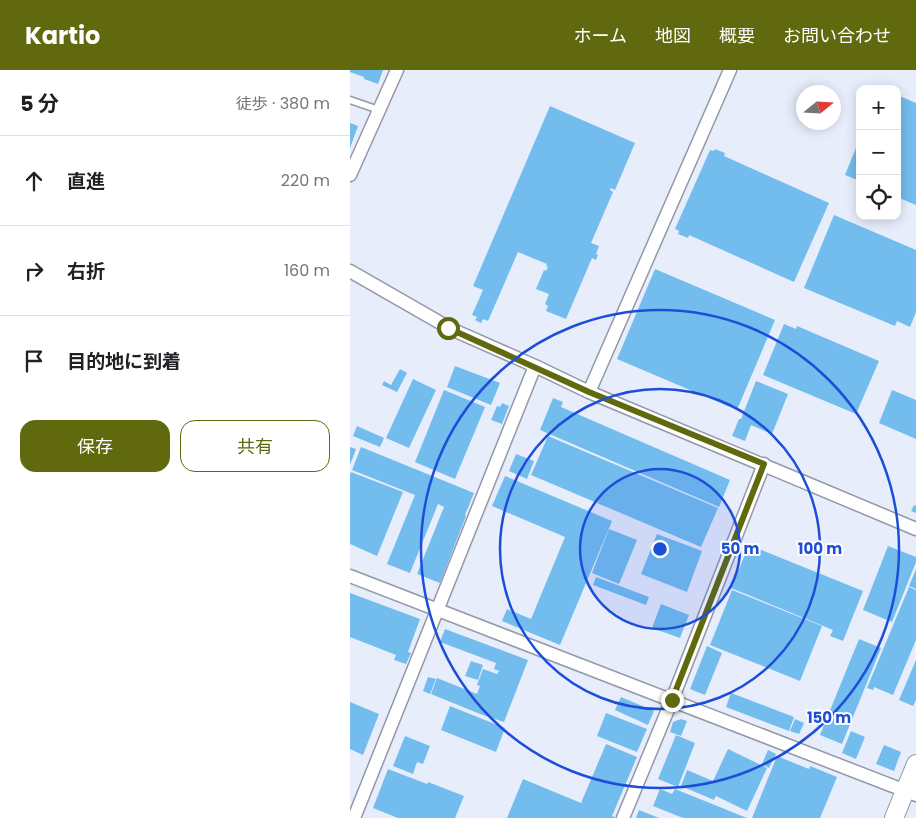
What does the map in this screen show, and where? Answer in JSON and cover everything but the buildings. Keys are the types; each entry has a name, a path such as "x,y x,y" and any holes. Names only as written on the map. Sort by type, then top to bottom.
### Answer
{"main road":[{"path":"894,818 911,792 916,764"}],"street":[{"path":"350,176 397,70"},
{"path":"589,392 730,70"},
{"path":"350,271 448,328 589,392 916,529"},
{"path":"354,818 535,366"},
{"path":"623,818 672,700 764,464"},
{"path":"350,576 911,792"}],"lane":[{"path":"350,100 380,110"}],"route":[{"path":"448,328 589,392 764,464 672,700"}]}
